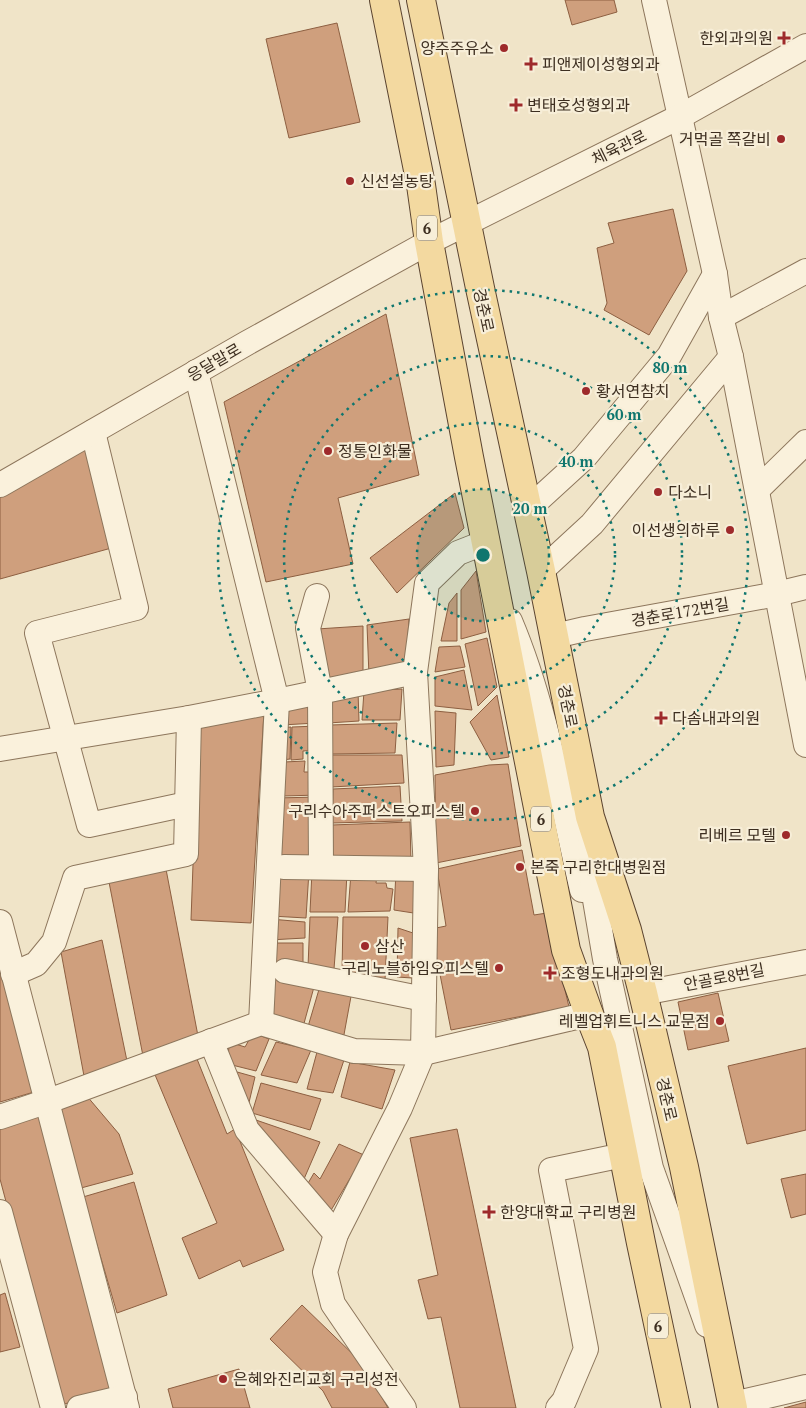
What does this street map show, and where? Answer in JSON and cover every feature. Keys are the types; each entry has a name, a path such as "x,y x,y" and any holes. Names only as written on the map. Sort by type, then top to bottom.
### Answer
{"main road":[{"name":"6","path":"384,0 422,185 429,242 566,950 602,1046 676,1408"},
{"name":"경춘로","path":"421,0 466,223 541,571 590,817 627,930 643,993 684,1167 731,1399"}],"street":[{"path":"654,0 715,274 721,317 731,357 777,594 800,679 806,745"},
{"name":"체육관로","path":"429,242 681,116 806,46"},
{"name":"응달말로","path":"0,485 196,372 429,242"},
{"path":"721,317 803,270"},
{"path":"528,510 584,458 669,356 715,274"},
{"path":"541,571 592,524 731,357"},
{"path":"196,372 277,701 261,1023"},
{"path":"93,432 136,608 37,633 89,825 187,804"},
{"path":"757,490 806,442"},
{"path":"404,1408 333,1304 325,1272 336,1234 400,1108 423,1053 426,869 415,672 427,583 458,553 486,542"},
{"path":"496,587 518,639 547,738 594,941 602,1046"},
{"name":"경춘로172번길","path":"554,636 806,587"},
{"path":"317,596 308,628 320,692 321,867"},
{"path":"0,749 189,718 415,672"},
{"path":"13,974 36,964 54,942 75,878 186,854 189,718"},
{"path":"590,817 594,897 605,960 651,1168 731,1399 806,1387"},
{"path":"284,867 426,869"},
{"path":"0,922 126,1402 79,1408"},
{"name":"안골로8번길","path":"643,993 806,962"},
{"path":"285,972 424,1000"},
{"path":"0,1116 47,1102 261,1023 354,1051 423,1053 589,1014"},
{"path":"211,1042 247,1130 336,1234"},
{"path":"558,1408 564,1401 586,1349 551,1170 609,1158"},
{"path":"0,1212 52,1408"}],"building":[{"path":"565,0 614,0 617,12 572,25"},
{"path":"337,23 360,122 289,138 266,39"},
{"path":"673,209 687,271 649,335 604,310 607,303 597,248 614,243 608,223"},
{"path":"386,314 419,475 338,498 353,564 266,582 224,402"},
{"path":"89,443 115,547 0,579 0,495"},
{"path":"455,493 464,528 397,593 370,558"},
{"path":"476,571 486,632 461,639 461,590"},
{"path":"457,593 457,641 441,641 449,603"},
{"path":"409,619 406,668 369,676 367,625"},
{"path":"363,626 363,676 327,684 317,629"},
{"path":"487,638 497,687 478,706 465,644"},
{"path":"460,646 465,667 435,672 439,647"},
{"path":"464,670 472,710 435,706 435,677"},
{"path":"402,689 400,720 362,720 364,691"},
{"path":"358,691 359,721 328,723 326,695"},
{"path":"497,695 509,757 491,760 470,722"},
{"path":"317,698 316,723 282,725 281,711"},
{"path":"435,711 456,713 454,765 436,767"},
{"path":"264,712 251,923 191,920 198,725"},
{"path":"397,723 395,753 330,754 330,725"},
{"path":"318,726 318,750 303,751 303,759 291,760 292,727"},
{"path":"291,727 290,759 282,760 279,728"},
{"path":"330,755 402,755 404,783 331,787"},
{"path":"305,761 304,772 320,772 319,795 283,796 284,762"},
{"name":"구리수아주퍼스트오피스텔","path":"508,764 521,846 436,863 435,775 489,765"},
{"path":"400,786 402,821 332,823 333,789"},
{"path":"319,797 319,865 272,864 275,798"},
{"path":"410,822 411,863 331,863 332,825"},
{"name":"구리노블하임오피스텔","path":"522,850 534,915 547,913 569,1007 451,1030 431,929 446,926 437,869"},
{"path":"165,864 198,1036 143,1056 108,877"},
{"path":"273,870 309,871 306,918 271,916"},
{"path":"312,871 347,872 345,912 310,912"},
{"path":"396,872 421,873 420,914 394,910"},
{"path":"351,873 377,874 376,883 386,883 387,888 393,889 390,911 348,912"},
{"path":"310,917 338,917 334,969 308,967"},
{"name":"삼산","path":"343,917 388,917 385,980 342,974"},
{"path":"270,919 305,922 305,938 269,940"},
{"path":"398,928 413,933 412,978 397,977"},
{"path":"102,940 127,1061 84,1076 61,952"},
{"path":"269,943 303,943 303,966 269,965"},
{"path":"0,960 34,1092 0,1102"},
{"path":"269,975 314,987 303,1027 273,1018"},
{"path":"320,986 352,991 343,1040 307,1030"},
{"path":"718,993 729,1041 688,1050 678,1002"},
{"path":"253,1033 269,1039 256,1071 228,1064 229,1042 245,1047"},
{"path":"276,1042 311,1050 297,1083 261,1075"},
{"path":"806,1048 806,1130 747,1144 728,1066"},
{"path":"317,1052 344,1060 333,1093 307,1089"},
{"path":"195,1054 227,1134 235,1129 284,1250 243,1267 240,1260 199,1279 182,1238 217,1223 153,1070"},
{"path":"350,1062 395,1070 382,1109 341,1097"},
{"path":"230,1070 255,1077 247,1111"},
{"path":"261,1083 321,1099 310,1130 252,1113"},
{"path":"86,1095 119,1134 133,1174 81,1188 56,1107"},
{"path":"38,1113 112,1392 60,1405 0,1179 0,1125"},
{"path":"253,1119 320,1142 304,1179"},
{"path":"457,1129 516,1408 460,1408 441,1317 428,1319 418,1280 438,1275 410,1138"},
{"path":"339,1144 364,1155 330,1212 307,1185 314,1173 320,1179"},
{"path":"806,1174 806,1214 791,1218 781,1179"},
{"path":"134,1182 167,1295 117,1313 83,1197"},
{"path":"5,1293 20,1347 0,1352 0,1295"},
{"path":"302,1305 363,1364 388,1408 332,1408 323,1391 270,1339"},
{"name":"은혜와진리교회 구리성전","path":"239,1369 250,1408 173,1408 168,1389"},
{"path":"806,1402 806,1408 784,1408"}],"place":[{"name":"한외과의원","path":"784,38"},
{"name":"양주주유소","path":"504,48"},
{"name":"피앤제이성형외과","path":"531,64"},
{"name":"변태호성형외과","path":"516,105"},
{"name":"거먹골 쪽갈비","path":"781,139"},
{"name":"신선설농탕","path":"350,181"},
{"name":"황서연참치","path":"586,391"},
{"name":"정통인화물","path":"328,451"},
{"name":"다소니","path":"658,492"},
{"name":"이선생의하루","path":"730,530"},
{"name":"다솜내과의원","path":"661,718"},
{"name":"구리수아주퍼스트오피스텔","path":"475,811"},
{"name":"리베르 모텔","path":"786,835"},
{"name":"본죽 구리한대병원점","path":"520,867"},
{"name":"삼산","path":"365,946"},
{"name":"구리노블하임오피스텔","path":"499,968"},
{"name":"조형도내과의원","path":"550,973"},
{"name":"레벨업휘트니스 교문점","path":"720,1021"},
{"name":"한양대학교 구리병원","path":"489,1212"},
{"name":"은혜와진리교회 구리성전","path":"223,1379"}]}
